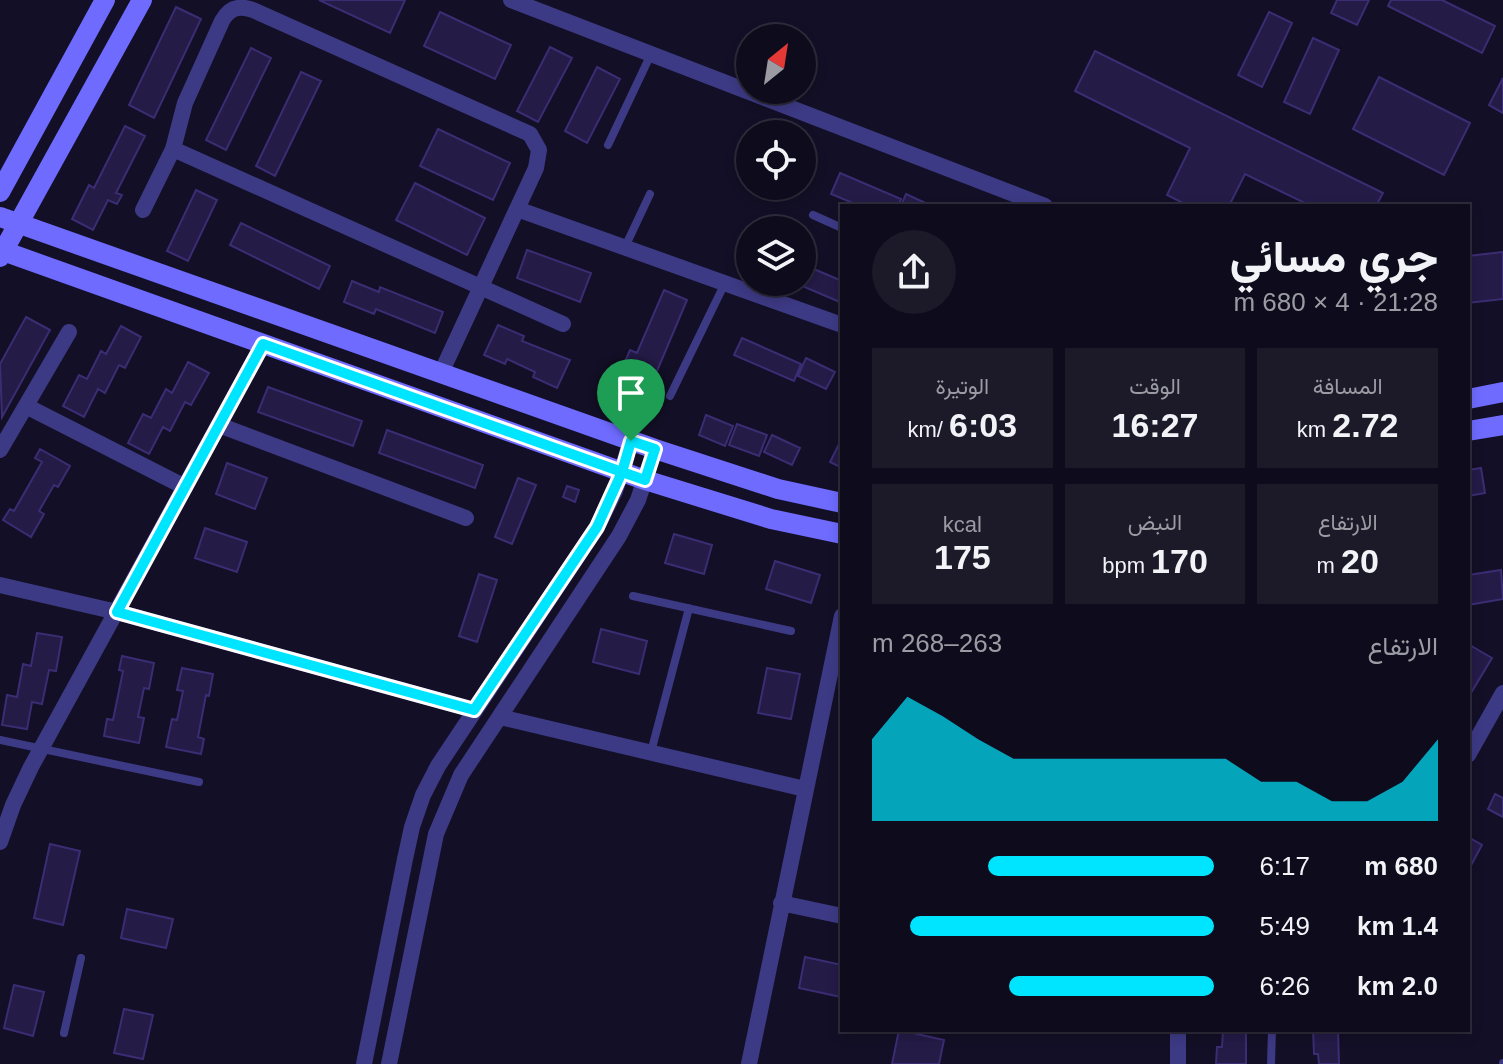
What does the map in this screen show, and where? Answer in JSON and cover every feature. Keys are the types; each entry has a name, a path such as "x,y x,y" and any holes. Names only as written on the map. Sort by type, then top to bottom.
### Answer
{"main road":[{"path":"0,192 105,0"},
{"path":"142,0 9,220 1,253 645,480 771,519 840,534"},
{"path":"9,220 631,441 778,489 840,503"},
{"path":"1470,399 1503,392"},
{"path":"1470,431 1503,425"}],"street":[{"path":"511,0 1040,204"},
{"path":"143,210 173,149 189,93 222,21 231,10 246,7 530,134 539,150 539,159 441,373"},
{"path":"173,149 563,324"},
{"path":"997,204 1004,189"},
{"path":"517,209 840,324"},
{"path":"0,450 69,332"},
{"path":"0,842 21,785 263,344"},
{"path":"26,406 185,487"},
{"path":"219,425 466,518"},
{"path":"364,1064 412,827 423,795 474,710 597,527 622,472 631,441"},
{"path":"389,1064 436,834 461,775 619,536 645,480 655,449"},
{"path":"0,585 117,612 474,710"},
{"path":"749,1064 840,634"},
{"path":"1470,751 1503,693"},
{"path":"500,717 805,789"},
{"path":"781,903 840,916"},
{"path":"1178,1032 1178,1064"}],"lane":[{"path":"608,145 652,54"},
{"path":"625,247 650,194"},
{"path":"813,215 840,227"},
{"path":"670,396 726,283"},
{"path":"633,596 791,631"},
{"path":"651,752 689,608"},
{"path":"0,740 199,782"},
{"path":"64,1033 81,958"},
{"path":"1271,1064 1272,1032"}],"building":[{"path":"319,0 405,0 390,33"},
{"path":"1337,0 1369,0 1357,25 1331,13"},
{"path":"1391,0 1442,0 1495,26 1482,53 1388,6"},
{"path":"176,7 201,19 154,118 129,105"},
{"path":"440,12 511,45 495,79 424,46"},
{"path":"1269,12 1292,23 1262,87 1238,75"},
{"path":"1313,38 1339,50 1310,114 1284,102"},
{"path":"550,47 572,58 538,122 517,111"},
{"path":"251,48 271,58 226,150 206,140"},
{"path":"1095,51 1383,193 1377,204 1307,204 1245,174 1230,204 1185,204 1167,195 1190,148 1075,91"},
{"path":"597,67 620,79 587,143 565,131"},
{"path":"301,72 321,81 275,176 256,166"},
{"path":"1379,77 1470,123 1444,175 1353,129"},
{"path":"1503,78 1503,113 1489,105"},
{"path":"125,126 145,136 116,193 122,195 117,204 108,200 93,230 72,219 89,185 94,188"},
{"path":"438,129 510,163 493,200 420,166"},
{"path":"840,173 901,199 899,204 855,204 831,194"},
{"path":"415,183 485,218 467,255 396,220"},
{"path":"196,190 217,200 188,261 167,251"},
{"path":"906,194 928,204 902,204"},
{"path":"241,223 330,266 319,289 230,245"},
{"path":"527,250 591,273 580,302 517,278"},
{"path":"1503,252 1503,299 1470,303 1470,256"},
{"path":"816,270 840,280 840,302 816,292"},
{"path":"352,281 379,292 380,287 443,312 435,333 376,309 374,314 344,302"},
{"path":"664,290 687,300 636,421 605,408 630,350 637,353"},
{"path":"26,317 50,330 2,417 0,364"},
{"path":"498,325 524,336 522,341 570,360 557,388 533,377 535,372 507,359 505,364 484,355"},
{"path":"121,326 141,337 125,368 119,365 105,393 98,389 84,417 63,406 79,375 87,379 101,351 106,354"},
{"path":"742,338 801,364 794,381 734,355"},
{"path":"806,358 835,372 826,389 798,376"},
{"path":"188,362 209,373 191,405 185,402 170,431 163,427 149,454 128,443 143,414 151,418 166,389 172,393"},
{"path":"268,387 362,421 353,446 258,412"},
{"path":"706,415 733,426 725,446 699,435"},
{"path":"737,424 767,435 759,456 729,445"},
{"path":"387,430 483,465 475,488 379,453"},
{"path":"772,435 800,448 792,465 764,452"},
{"path":"840,442 840,467 830,462"},
{"path":"40,449 70,466 39,511 44,514 31,537 3,520 10,509 14,511 42,462 35,458"},
{"path":"227,463 267,478 255,509 216,494"},
{"path":"1481,468 1485,493 1470,496 1470,470"},
{"path":"518,478 536,485 512,544 495,537"},
{"path":"567,486 579,490 575,502 563,497"},
{"path":"205,528 247,542 237,572 195,558"},
{"path":"674,534 712,545 704,574 665,563"},
{"path":"775,561 820,575 811,603 766,589"},
{"path":"1501,570 1503,599 1470,605 1470,575"},
{"path":"479,574 497,580 477,642 459,636"},
{"path":"601,629 647,641 639,674 593,662"},
{"path":"37,633 62,637 56,671 49,670 42,704 32,702 27,729 2,725 7,695 17,697 23,664 31,666"},
{"path":"1470,645 1492,658 1470,695"},
{"path":"122,656 154,663 149,689 144,688 138,717 144,718 139,743 104,736 107,719 113,720 123,671 119,670"},
{"path":"182,668 213,674 198,737 204,739 201,754 166,747 172,719 177,720 183,691 177,690"},
{"path":"767,668 800,674 791,719 758,713"},
{"path":"1495,794 1503,798 1503,817 1488,809"},
{"path":"1470,838 1482,845 1470,867"},
{"path":"50,844 80,851 63,925 34,918"},
{"path":"127,909 173,919 166,948 121,938"},
{"path":"805,957 840,965 840,997 799,988"},
{"path":"14,985 44,992 33,1036 4,1028"},
{"path":"124,1009 153,1015 143,1059 114,1053"},
{"path":"899,1032 944,1040 939,1064 892,1064"},
{"path":"1223,1032 1246,1032 1246,1064 1216,1064 1217,1047 1222,1047"},
{"path":"1313,1032 1338,1032 1339,1064 1319,1064 1318,1054 1314,1054"}],"route":[{"path":"631,441 622,472 263,344 117,612 474,710 597,527 622,472 645,480 655,449 631,441"}]}
